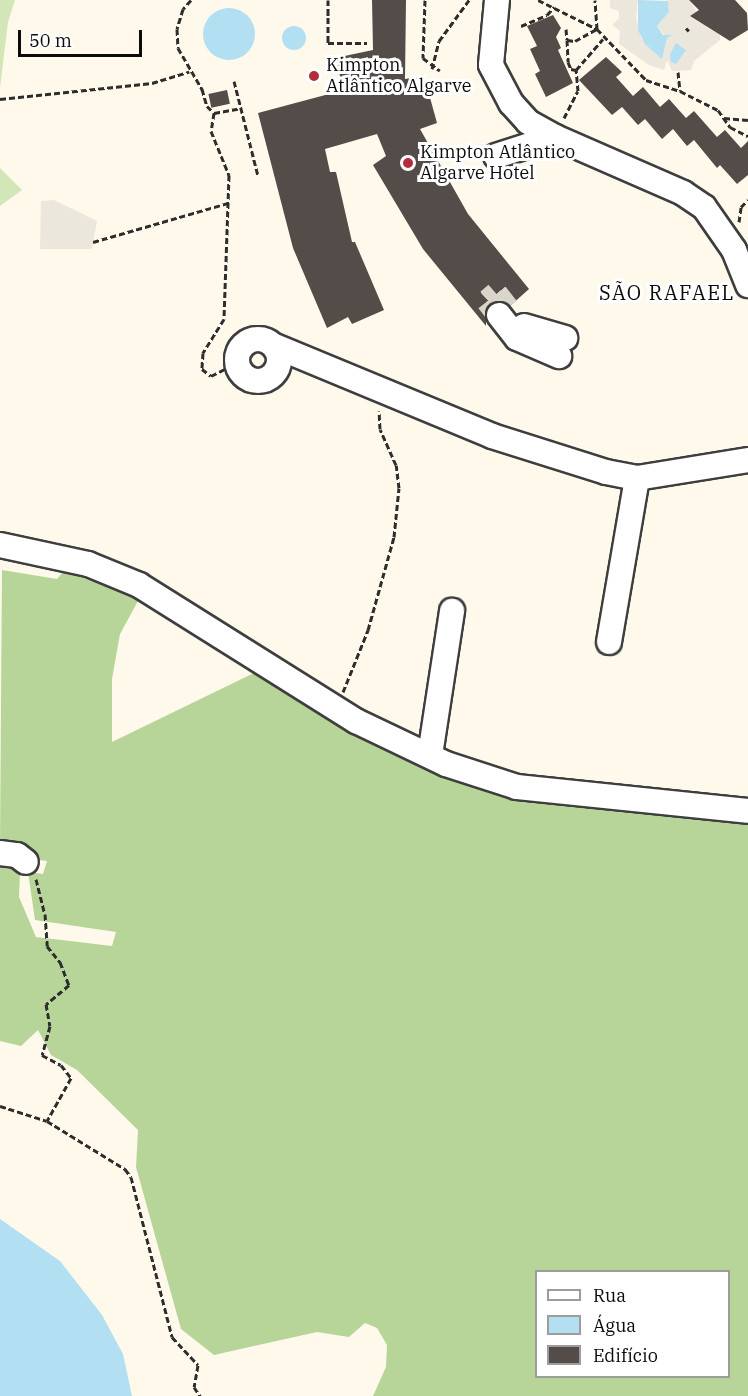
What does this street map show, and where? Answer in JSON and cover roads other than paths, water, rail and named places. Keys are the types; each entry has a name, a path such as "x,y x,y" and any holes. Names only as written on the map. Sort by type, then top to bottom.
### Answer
{"street":[{"path":"497,0 491,65 511,103 528,122 555,137 683,194 704,207 734,250 748,285"},
{"path":"496,156 555,137"},
{"path":"503,311 522,326 562,347"},
{"path":"275,346 278,369 267,380 244,377 237,363 240,347 246,342 261,339 536,452 637,478 748,460"},
{"path":"609,642 637,478"},
{"path":"0,545 88,564 131,581 336,707 398,742 517,787 748,811"},
{"path":"430,755 452,611"},
{"path":"0,853 17,855 27,862"}],"water":[{"path":"638,0 668,1 669,12 657,26 663,35 672,35 667,38 662,59 645,44 638,30"},
{"path":"224,8 234,8 248,15 255,34 248,53 234,60 224,60 214,56 207,49 203,39 203,29 207,19 214,12"},
{"path":"294,26 299,27 305,33 305,43 299,49 294,50 289,49 283,43 282,38 283,33 289,27"},
{"path":"676,43 686,50 676,64 671,62 670,54"},
{"path":"0,1219 60,1261 102,1315 123,1354 132,1396 0,1396"}],"tunnel":[{"path":"499,315 488,301 496,294 507,308"}],"place":[{"name":"Kimpton Atlântico Algarve","path":"314,76"},
{"name":"Kimpton Atlântico Algarve Hotel","path":"408,163"}],"district":[{"name":"SÃO RAFAEL","path":"667,292"}]}
